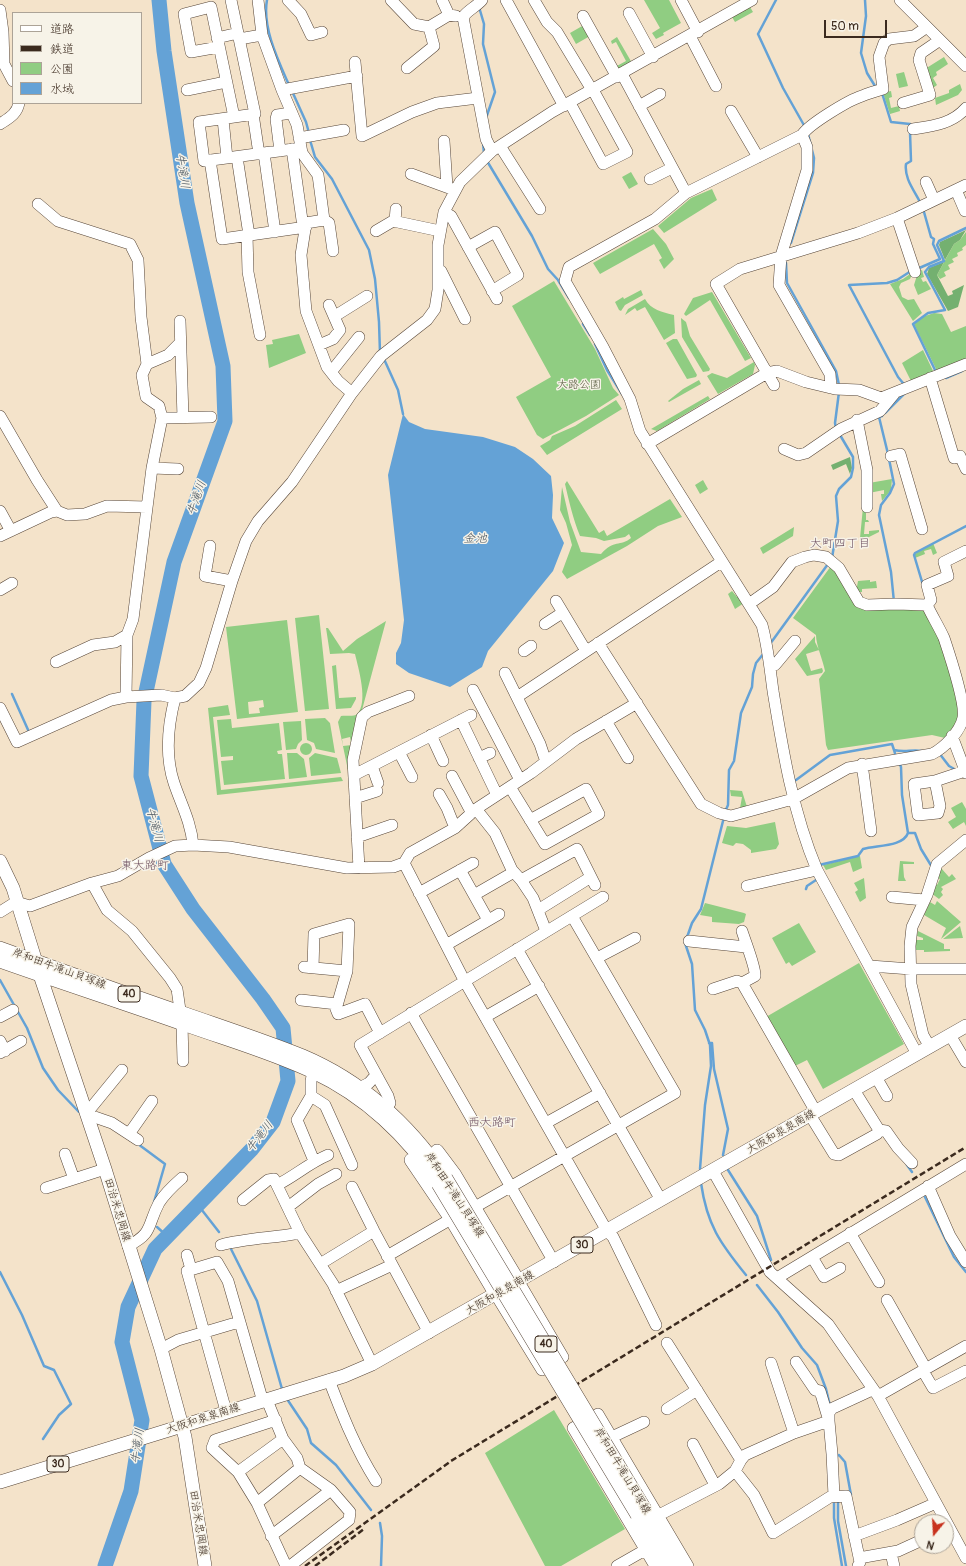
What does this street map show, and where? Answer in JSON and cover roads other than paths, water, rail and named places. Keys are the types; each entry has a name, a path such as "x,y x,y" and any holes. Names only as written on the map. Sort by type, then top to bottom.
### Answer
{"main road":[{"name":"田治米忠岡線","path":"0,861 13,888 16,902 104,1169 161,1349 182,1425 205,1566"},
{"name":"岸和田牛滝山貝塚線","path":"0,948 181,1018"},
{"name":"岸和田牛滝山貝塚線","path":"0,961 40,975 181,1018 259,1045 306,1065 362,1093"},
{"name":"大阪和泉泉南線","path":"0,1482 329,1380 372,1364 519,1282 966,1026"},
{"name":"岸和田牛滝山貝塚線","path":"306,1065 326,1067 362,1093 429,1170 442,1181 641,1512 680,1566"},
{"path":"362,1093 390,1103 432,1144 455,1175 519,1282"},
{"path":"362,1093 373,1119 413,1162 451,1219 496,1295"},
{"name":"岸和田牛滝山貝塚線","path":"641,1512 667,1566"}],"street":[{"path":"231,0 255,114 199,122 204,161 280,151 344,130"},
{"path":"258,0 262,35 282,90 297,125 302,220 306,225 301,255 306,311 331,372 338,381 352,393"},
{"path":"289,0 301,14 311,35 322,32"},
{"path":"391,0 414,24 429,27 449,15 463,17"},
{"path":"442,0 449,15"},
{"path":"482,0 466,12 463,17 486,138 496,148 540,208"},
{"path":"506,0 527,28 539,69 567,104 603,164 627,152 593,90 557,32 547,22 534,0"},
{"path":"681,0 694,34 707,77 716,86"},
{"path":"451,189 496,148 567,104 694,34 752,0"},
{"path":"900,0 966,66"},
{"path":"0,10 3,32 4,64 12,80"},
{"path":"629,13 653,57"},
{"path":"583,16 639,106 686,193"},
{"path":"407,68 434,46 429,27"},
{"path":"917,1054 817,870 806,846 793,799 768,647 762,625 647,444 640,431 628,394 565,281 569,267 655,219 686,193 805,131 861,96 883,89 879,57 880,49 884,43 889,39 914,36 927,27"},
{"path":"260,335 248,272 248,235 232,157 226,82 218,42 239,36 262,35"},
{"path":"907,100 930,95 920,72 919,60 921,53 940,40"},
{"path":"355,62 362,136 412,112 437,103 478,98"},
{"path":"282,90 357,76"},
{"path":"187,90 226,82"},
{"path":"639,106 660,94"},
{"path":"0,124 13,116 18,109 19,104"},
{"path":"913,129 945,123 955,118 966,108"},
{"path":"731,111 758,156"},
{"path":"280,151 276,119 277,115 292,113"},
{"path":"249,114 275,232"},
{"path":"805,131 807,146 807,170 781,256 779,285 830,374 836,389"},
{"path":"0,708 17,742 111,700 128,697 161,695 175,698 185,696 199,683 206,668 232,581 246,541 258,521 292,482 352,393 381,356 426,320 435,309 438,245 444,212 451,189 444,141"},
{"path":"298,145 318,175 324,220"},
{"path":"210,160 222,239 275,232 324,220 329,223 331,228 333,251"},
{"path":"650,180 672,168"},
{"path":"411,174 451,189"},
{"path":"926,182 934,200"},
{"path":"774,385 716,284 740,269 858,233 897,218 961,188 965,211"},
{"path":"38,204 58,221 130,244 138,260 141,317 147,364 142,375 146,397 159,406 162,418 146,507 137,595 133,619 127,636 128,697"},
{"path":"395,221 396,209"},
{"path":"444,212 451,216 468,247 495,295 518,276 495,232 468,247"},
{"path":"897,218 914,270"},
{"path":"376,231 395,221 440,231"},
{"path":"438,270 441,271 465,319"},
{"path":"335,316 367,296"},
{"path":"319,345 333,339 340,330 329,305"},
{"path":"180,321 183,418"},
{"path":"331,372 359,336"},
{"path":"147,364 168,355 180,343"},
{"path":"647,444 767,373 777,371 806,382 836,389 858,390 881,398 966,364"},
{"path":"930,378 954,458 963,455 966,469"},
{"path":"784,449 798,455 806,453 857,420 880,411 897,391"},
{"path":"0,416 37,480 57,511"},
{"path":"162,418 211,417"},
{"path":"857,420 867,470 867,507"},
{"path":"891,456 900,454 922,529"},
{"path":"152,468 178,469"},
{"path":"0,536 51,512 57,511 67,515 85,514 107,506 146,507"},
{"path":"0,511 11,531"},
{"path":"210,546 205,576 232,581"},
{"path":"927,606 931,600 926,586 948,576 944,562 966,551"},
{"path":"749,604 772,587 792,562 805,556 814,555 830,560 839,568 859,602 867,605 896,604 927,606"},
{"path":"517,697 721,562"},
{"path":"0,590 12,584"},
{"path":"556,601 586,651"},
{"path":"598,643 701,804 724,815 731,816 793,799 848,768 862,764 932,754 938,751 952,736 963,717 964,691 943,637 927,606"},
{"path":"545,624 562,613"},
{"path":"56,662 93,645 115,642 127,636"},
{"path":"770,665 775,665 795,641"},
{"path":"505,673 507,686 517,697 523,718 540,744 544,756 548,760"},
{"path":"473,690 520,780"},
{"path":"359,868 356,837 354,754 362,717 368,712 410,696"},
{"path":"175,698 171,712 168,739 169,754 174,782 192,830 193,845"},
{"path":"0,912 16,902 30,906 92,883 118,876 149,858 175,846 193,845 229,847 347,868 384,868 404,862 410,853 455,828 474,810 548,760 561,755 576,739 637,703"},
{"path":"354,775 466,717 479,758 497,795"},
{"path":"606,721 628,758"},
{"path":"431,736 443,761"},
{"path":"935,781 966,772 952,736"},
{"path":"400,752 412,777"},
{"path":"479,758 490,753"},
{"path":"862,764 870,831"},
{"path":"355,798 378,787 372,766"},
{"path":"452,776 469,808 474,810 495,833 506,861 538,910 546,931"},
{"path":"510,787 530,820 545,844 599,814 586,789 530,820"},
{"path":"439,794 447,808 455,828"},
{"path":"356,837 392,825"},
{"path":"930,1047 923,1035 911,984 910,946 912,927 937,864 966,840"},
{"path":"474,895 577,848 593,881 538,910"},
{"path":"404,862 464,980 607,1231 613,1237 656,1325"},
{"path":"419,893 473,863"},
{"path":"460,870 488,920"},
{"path":"755,887 773,875 817,870"},
{"path":"92,883 108,910 132,932 170,978 177,989 181,1018 183,1061"},
{"path":"892,897 924,900"},
{"path":"390,1103 388,1096 360,1045 464,980 603,898"},
{"path":"446,945 499,914"},
{"path":"475,1207 675,1093 572,916"},
{"path":"347,971 308,967 314,934 349,924 347,971 336,1009 338,1014 365,1004 380,1033"},
{"path":"742,930 746,947 756,970 755,976 742,983"},
{"path":"596,958 634,938"},
{"path":"689,941 746,947"},
{"path":"517,949 661,1200"},
{"path":"870,966 911,969 966,969"},
{"path":"713,989 737,981 742,983 834,1154 839,1155 876,1134 879,1130"},
{"path":"485,1017 539,986"},
{"path":"301,1000 337,1004"},
{"path":"0,1017 13,1010"},
{"path":"411,1013 554,1262"},
{"path":"950,1035 966,1062"},
{"path":"2,1048 21,1041"},
{"path":"306,1065 311,1081 311,1096 297,1120 314,1161"},
{"path":"122,1070 86,1114 112,1123 133,1137 152,1101"},
{"path":"362,1093 376,1075"},
{"path":"876,1077 887,1096"},
{"path":"854,1090 879,1130 886,1131 898,1148 912,1163"},
{"path":"546,1123 600,1093"},
{"path":"311,1096 325,1105 352,1165"},
{"path":"65,1154 74,1179"},
{"path":"277,1185 314,1161 328,1155"},
{"path":"778,1278 966,1164"},
{"path":"46,1188 104,1169"},
{"path":"713,1171 768,1268 828,1324 875,1393 942,1514"},
{"path":"288,1207 318,1184 336,1174"},
{"path":"128,1246 142,1239 152,1224 159,1203 168,1190 182,1178"},
{"path":"243,1200 268,1180 274,1179 300,1233 336,1291 372,1364"},
{"path":"928,1186 950,1236 966,1262"},
{"path":"352,1187 429,1333"},
{"path":"336,1291 390,1260 451,1219"},
{"path":"320,1264 374,1231"},
{"path":"221,1244 236,1241 274,1238 300,1233"},
{"path":"850,1233 880,1282"},
{"path":"187,1255 191,1269"},
{"path":"812,1256 824,1277 840,1268"},
{"path":"226,1411 187,1270 217,1262 228,1281 261,1395 276,1420 283,1439 297,1458 300,1468 331,1490 350,1512 349,1520 290,1566 286,1566 256,1503 238,1472 212,1448 215,1440 276,1420"},
{"path":"496,1295 542,1370 563,1357 519,1282"},
{"path":"887,1300 925,1370 933,1388 966,1371"},
{"path":"161,1349 178,1340 239,1322"},
{"path":"667,1343 740,1460"},
{"path":"659,1515 715,1485 735,1471 740,1460 745,1455 925,1370 966,1346"},
{"path":"796,1362 815,1390 820,1392 830,1414 836,1496"},
{"path":"771,1363 794,1433"},
{"path":"329,1380 363,1469 376,1480"},
{"path":"667,1409 697,1390"},
{"path":"655,1566 573,1428 598,1414 688,1566"},
{"path":"612,1438 644,1422"},
{"path":"238,1472 283,1439"},
{"path":"692,1444 715,1485"},
{"path":"256,1503 300,1468"},
{"path":"735,1471 754,1495 773,1534 818,1504 836,1496 846,1496 858,1562 891,1553 914,1543"},
{"path":"271,1536 331,1490"},
{"path":"854,1536 897,1520 936,1503"},
{"path":"954,1537 966,1558"},
{"path":"617,1566 645,1550"},
{"path":"891,1553 894,1566"}],"water":[{"name":"金池","path":"403,414 409,422 425,429 483,437 515,447 533,459 551,476 553,495 552,518 564,543 553,571 488,651 482,667 450,687 409,673 396,664 396,653 401,643 404,620 388,475"}],"waterway":[{"name":"牛滝川","path":"105,1566 131,1491 142,1420 122,1342 128,1307 155,1249 252,1149 273,1122 288,1081 283,1028 263,999 193,909 164,864 141,776 144,701 174,562 225,421 223,366 187,203 164,51 159,0"},
{"path":"267,0 266,10 269,32 276,54 289,85"},
{"path":"776,0 758,34 783,88 805,127"},
{"path":"865,0 866,16 861,53 867,73 875,86"},
{"path":"479,7 484,24 483,44 495,92 486,118"},
{"path":"292,91 306,122 309,133"},
{"path":"882,93 891,122 910,124 910,127"},
{"path":"910,132 911,161 906,164 906,174 920,202"},
{"path":"791,243 813,173 814,158 808,134"},
{"path":"310,140 315,157 332,179 369,250 375,279 380,353"},
{"path":"483,142 484,154"},
{"path":"487,161 532,236 548,269 558,280 569,298"},
{"path":"917,269 940,259 933,244 934,239 931,237 924,212"},
{"path":"936,372 913,324 928,313 945,310 925,272 929,267 944,261 937,245 939,241 966,228"},
{"path":"786,263 787,283 836,371 839,385"},
{"path":"903,383 898,377 849,285 887,283 897,280 911,271"},
{"path":"583,324 590,335"},
{"path":"595,344 607,370 622,394"},
{"path":"384,359 398,390 403,414"},
{"path":"946,378 962,371"},
{"path":"836,428 835,423 839,392"},
{"path":"885,413 906,392"},
{"path":"882,416 879,417 888,454"},
{"path":"832,558 838,521 836,496 839,489 851,477 853,468 853,457 840,435"},
{"path":"889,459 894,484 890,493 881,505 879,515 891,572 894,602"},
{"path":"923,585 914,555 915,553 966,526"},
{"path":"770,644 828,564"},
{"path":"725,812 728,805 729,770 734,761 741,713 752,687 756,663 764,653"},
{"path":"12,694 29,732"},
{"path":"796,780 830,755 892,744 894,750"},
{"path":"896,757 894,750 922,751"},
{"path":"939,753 949,766 956,770"},
{"path":"819,865 858,856 863,849 888,845 901,841 905,838 908,833 902,795 901,767 899,762"},
{"path":"700,1169 705,1105 711,1066 710,1045 705,1030 695,1010 692,964 685,943 692,923 701,909 724,817"},
{"path":"908,833 915,833 921,849 932,867"},
{"path":"806,889 807,886 816,880"},
{"path":"0,980 27,1028 43,1068 58,1090 79,1112"},
{"path":"709,1043 712,1043 714,1069 728,1129 723,1155"},
{"path":"138,1144 165,1164 154,1202"},
{"path":"907,1165 912,1172"},
{"path":"728,1170 757,1216 771,1260"},
{"path":"701,1183 707,1211 716,1233 746,1275"},
{"path":"925,1197 954,1257 966,1272"},
{"path":"198,1205 219,1232"},
{"path":"157,1227 167,1236"},
{"path":"230,1247 257,1301 282,1389"},
{"path":"0,1272 22,1315 44,1366 54,1370 71,1404 59,1415 43,1439"},
{"path":"757,1285 778,1312 802,1348 817,1365 826,1389 830,1406"},
{"path":"287,1399 307,1429 311,1443 336,1465 371,1510"},
{"path":"836,1456 839,1455 845,1462 851,1495"},
{"path":"834,1499 834,1518 842,1566"},
{"path":"838,1499 838,1521 846,1566"},
{"path":"380,1523 382,1536 381,1566"}],"railway":[{"path":"305,1566 451,1461 966,1147"},
{"path":"315,1566 364,1529"}],"district":[{"name":"大町四丁目","path":"840,544"},
{"name":"東大路町","path":"145,866"},
{"name":"西大路町","path":"492,1123"}],"park label":[{"name":"大路公園","path":"579,385"}]}
